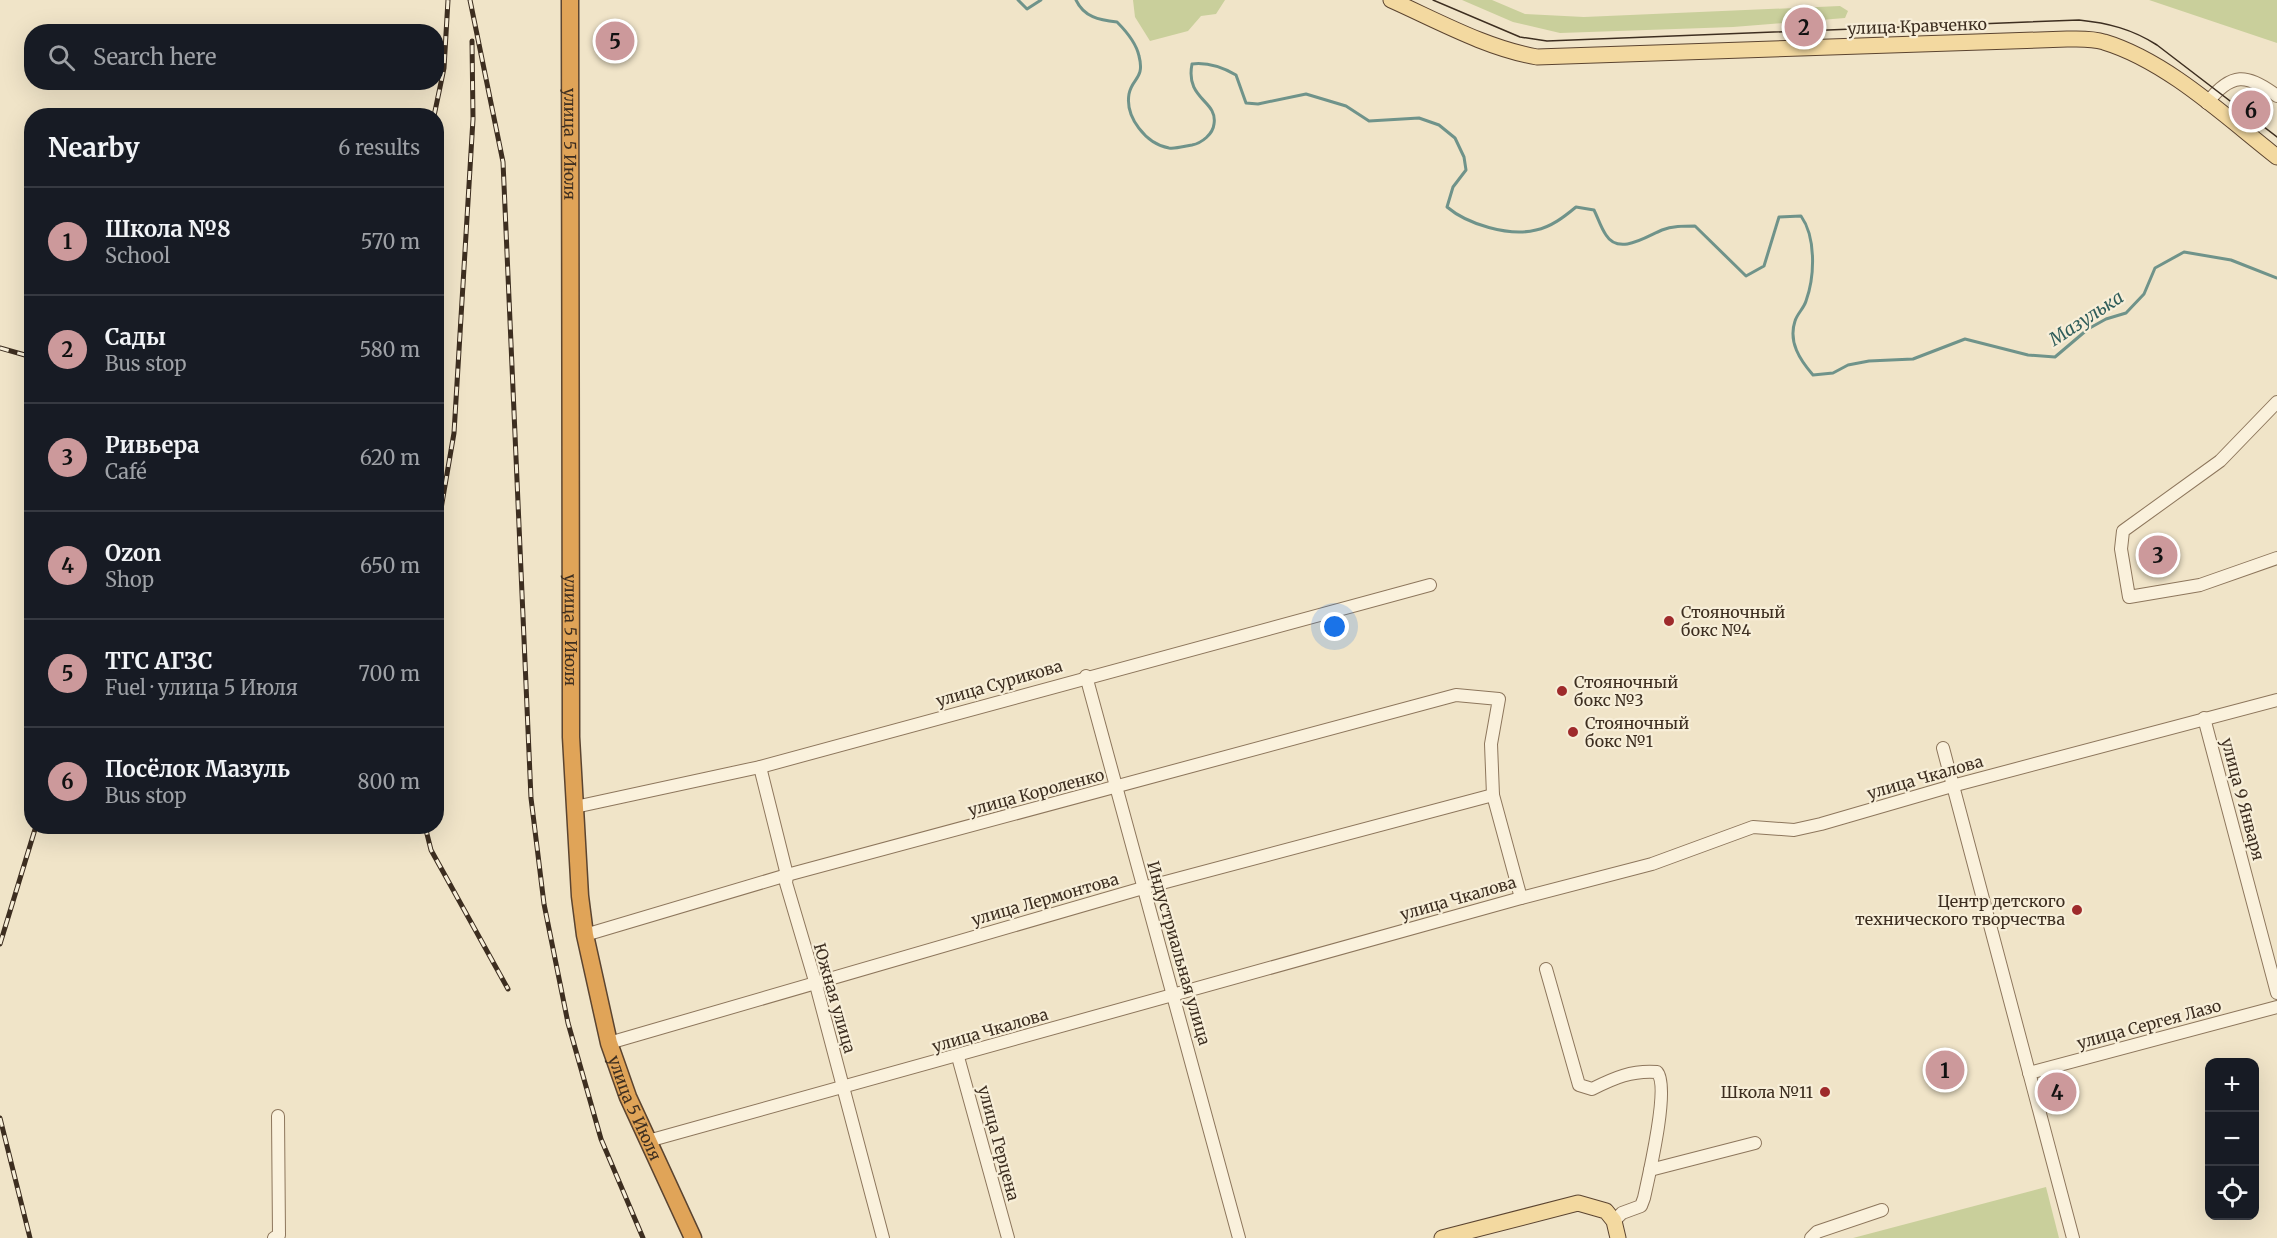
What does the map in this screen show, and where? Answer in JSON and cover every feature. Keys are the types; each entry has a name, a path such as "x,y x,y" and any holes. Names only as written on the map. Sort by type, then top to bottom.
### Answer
{"highway":[{"name":"улица 5 Июля","path":"570,0 571,737 585,935 609,1043 648,1141 693,1238"}],"main road":[{"name":"улица Кравченко","path":"1391,0 1491,44 1537,57 2056,39 2101,41 2127,50 2154,65 2277,157"},
{"path":"1442,1238 1578,1203 1606,1211 1614,1221 1618,1238"}],"street":[{"path":"2207,103 2226,82 2241,79 2252,79 2277,96"},
{"path":"2277,402 2220,461 2123,531 2121,549 2129,597 2200,585 2277,558"},
{"name":"улица Сурикова","path":"575,807 760,767 1086,676 1430,585"},
{"name":"Индустриальная улица","path":"1086,676 1143,888 1175,994 1239,1238"},
{"name":"улица Короленко","path":"585,935 788,874 1117,788 1456,695 1499,699 1491,744 1493,795"},
{"name":"улица Чкалова","path":"648,1141 958,1057 1521,898 1652,864 1752,827 1794,830 2277,700"},
{"name":"улица 9 Января","path":"2205,718 2277,993"},
{"path":"1943,748 2073,1238"},
{"name":"Южная улица","path":"760,767 788,874 786,883 797,926 815,981 883,1238"},
{"path":"1493,795 1521,898"},
{"name":"улица Лермонтова","path":"609,1043 775,996 815,981 1143,888 1493,795"},
{"path":"1546,969 1579,1084 1592,1089 1625,1073 1643,1071 1657,1072 1661,1076 1662,1097 1650,1170 1641,1206 1622,1213 1614,1221"},
{"name":"улица Сергея Лазо","path":"2029,1073 2277,1007"},
{"name":"улица Герцена","path":"958,1057 1008,1238"},
{"path":"274,1238 279,1235 278,1116"},
{"path":"1650,1170 1755,1143"},
{"path":"1811,1238 1817,1232 1881,1210"}],"green space":[{"path":"1133,0 1225,0 1216,14 1201,16 1188,31 1150,41 1135,17"},
{"path":"1462,0 1492,0 1525,14 1584,17 1840,6 1848,11 1845,18 1733,27 1560,33 1513,22"},
{"path":"2149,0 2277,0 2277,43 2155,2"},
{"path":"2046,1187 2059,1238 1853,1238"}],"waterway":[{"name":"Мазулька","path":"1018,0 1027,9 1041,0"},
{"name":"Мазулька","path":"1076,0 1079,6 1093,17 1117,22 1133,41 1138,51 1140,69 1129,94 1130,112 1145,135 1161,145 1178,148 1196,144 1212,131 1214,116 1197,92 1191,76 1192,64 1209,64 1236,75 1246,103 1258,104 1306,94 1346,106 1369,121 1419,118 1439,125 1455,138 1464,157 1466,170 1453,187 1447,207 1466,219 1489,228 1514,232 1542,229 1576,207 1594,210 1606,235 1618,244 1633,243 1670,228 1695,226 1746,276 1764,266 1779,217 1801,216 1809,235 1813,257 1809,291 1805,304 1795,321 1793,336 1796,350 1813,375 1833,373 1848,365 1869,361 1913,359 1965,339 2028,355 2055,357 2088,329 2106,319 2126,313 2144,294 2155,268 2184,252 2231,260 2277,278"}],"tram line":[{"path":"1433,0 1520,37 1547,41 2079,20 2100,23 2148,39 2277,137"}],"railway":[{"path":"444,68 448,0"},
{"path":"470,0 503,162 531,798 544,904 568,1023 601,1139 643,1238"},
{"path":"444,491 454,433 473,119 472,41"},
{"path":"436,108 439,90"},
{"path":"0,348 24,355"},
{"path":"0,944 34,834"},
{"path":"427,834 431,850 508,989"},
{"path":"0,1118 30,1238"}],"place":[{"name":"Сады","path":"1804,27"},
{"name":"ТГС АГЗС","path":"615,41"},
{"name":"Посёлок Мазуль","path":"2251,110"},
{"name":"Ривьера","path":"2158,555"},
{"name":"Стояночный бокс №4","path":"1669,621"},
{"name":"Стояночный бокс №3","path":"1562,691"},
{"name":"Стояночный бокс №1","path":"1573,732"},
{"name":"Центр детского технического творчества","path":"2077,910"},
{"name":"Школа №8","path":"1945,1070"},
{"name":"Школа №11","path":"1825,1092"},
{"name":"Ozon","path":"2057,1092"}]}
